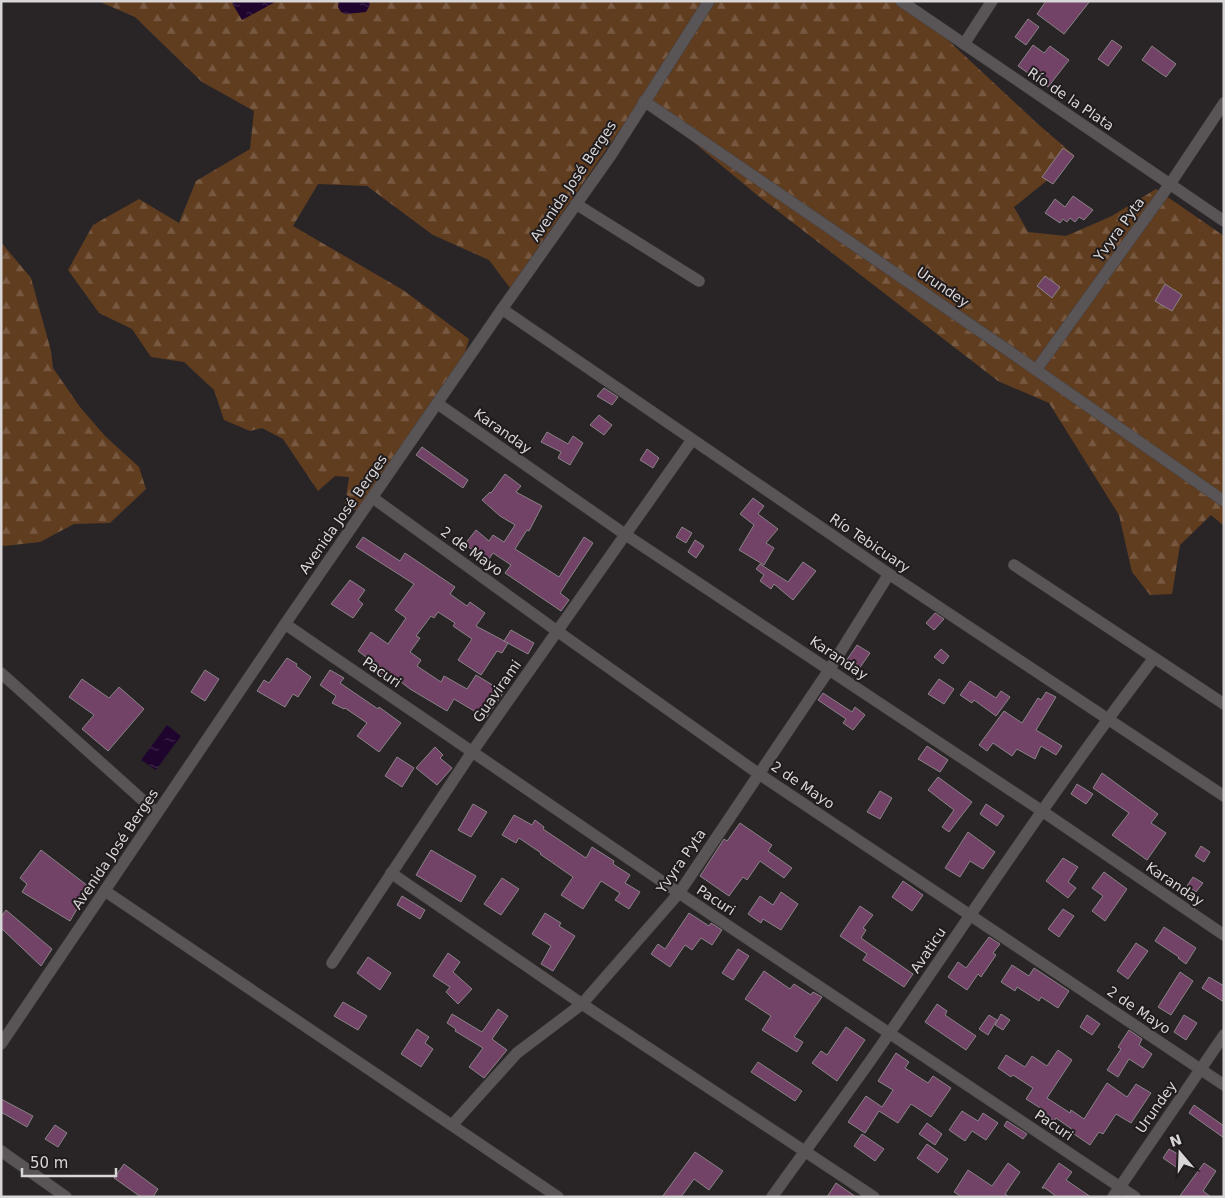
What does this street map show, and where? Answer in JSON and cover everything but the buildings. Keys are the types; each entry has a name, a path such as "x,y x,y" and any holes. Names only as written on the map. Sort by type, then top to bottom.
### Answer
{"street":[{"name":"Avenida José Berges","path":"1,1044 285,624 502,309 611,155 709,1"},
{"name":"Río de la Plata","path":"901,1 1224,221"},
{"path":"964,44 992,1"},
{"name":"Urundey","path":"644,101 1224,501"},
{"name":"Yvyra Pyta","path":"1036,370 1170,184 1224,104"},
{"path":"576,204 698,281"},
{"name":"Río Tebicuary","path":"502,309 889,574 1224,796"},
{"name":"Karanday","path":"438,404 626,535 1042,811 1224,935"},
{"name":"Guavirami","path":"332,963 472,752 692,440"},
{"name":"2 de Mayo","path":"373,498 759,774 1224,1085"},
{"path":"1014,565 1224,704"},
{"name":"Yvyra Pyta","path":"452,1125 517,1053 582,1004 678,893 829,670 889,574"},
{"name":"Pacuri","path":"285,624 678,893 1135,1197"},
{"name":"Avaticu","path":"772,1197 890,1033 969,915 1107,718 1154,658"},
{"path":"1,673 157,813"},
{"path":"392,873 582,1004 874,1197"},
{"path":"105,891 558,1197"},
{"name":"Urundey","path":"1113,1197 1224,1035"},
{"path":"1,1151 66,1197"}],"green space":[{"path":"98,1 901,1 921,15 1074,155 1065,166 1014,207 1028,232 1066,236 1112,216 1156,189 1224,236 1224,526 1211,515 1180,545 1172,594 1150,595 1132,572 1119,515 1049,403 998,381 757,195 644,101 640,101 510,288 489,260 433,235 367,186 318,184 293,226 403,290 469,339 465,353 363,514 345,505 349,477 335,476 318,491 283,439 262,428 250,431 224,420 214,390 184,362 151,357 132,329 99,313 68,270 93,225 139,199 179,223 196,181 250,149 254,111 202,82 135,17"},
{"path":"1,242 31,278 51,351 53,368 80,407 105,436 139,467 146,489 110,523 74,524 40,542 4,546 1,544"}],"water":[{"path":"236,1 277,1 242,20 232,3"},
{"path":"339,1 368,1 370,5 366,12 346,14 341,12 338,7"},
{"path":"167,725 181,736 156,770 141,760"}]}
